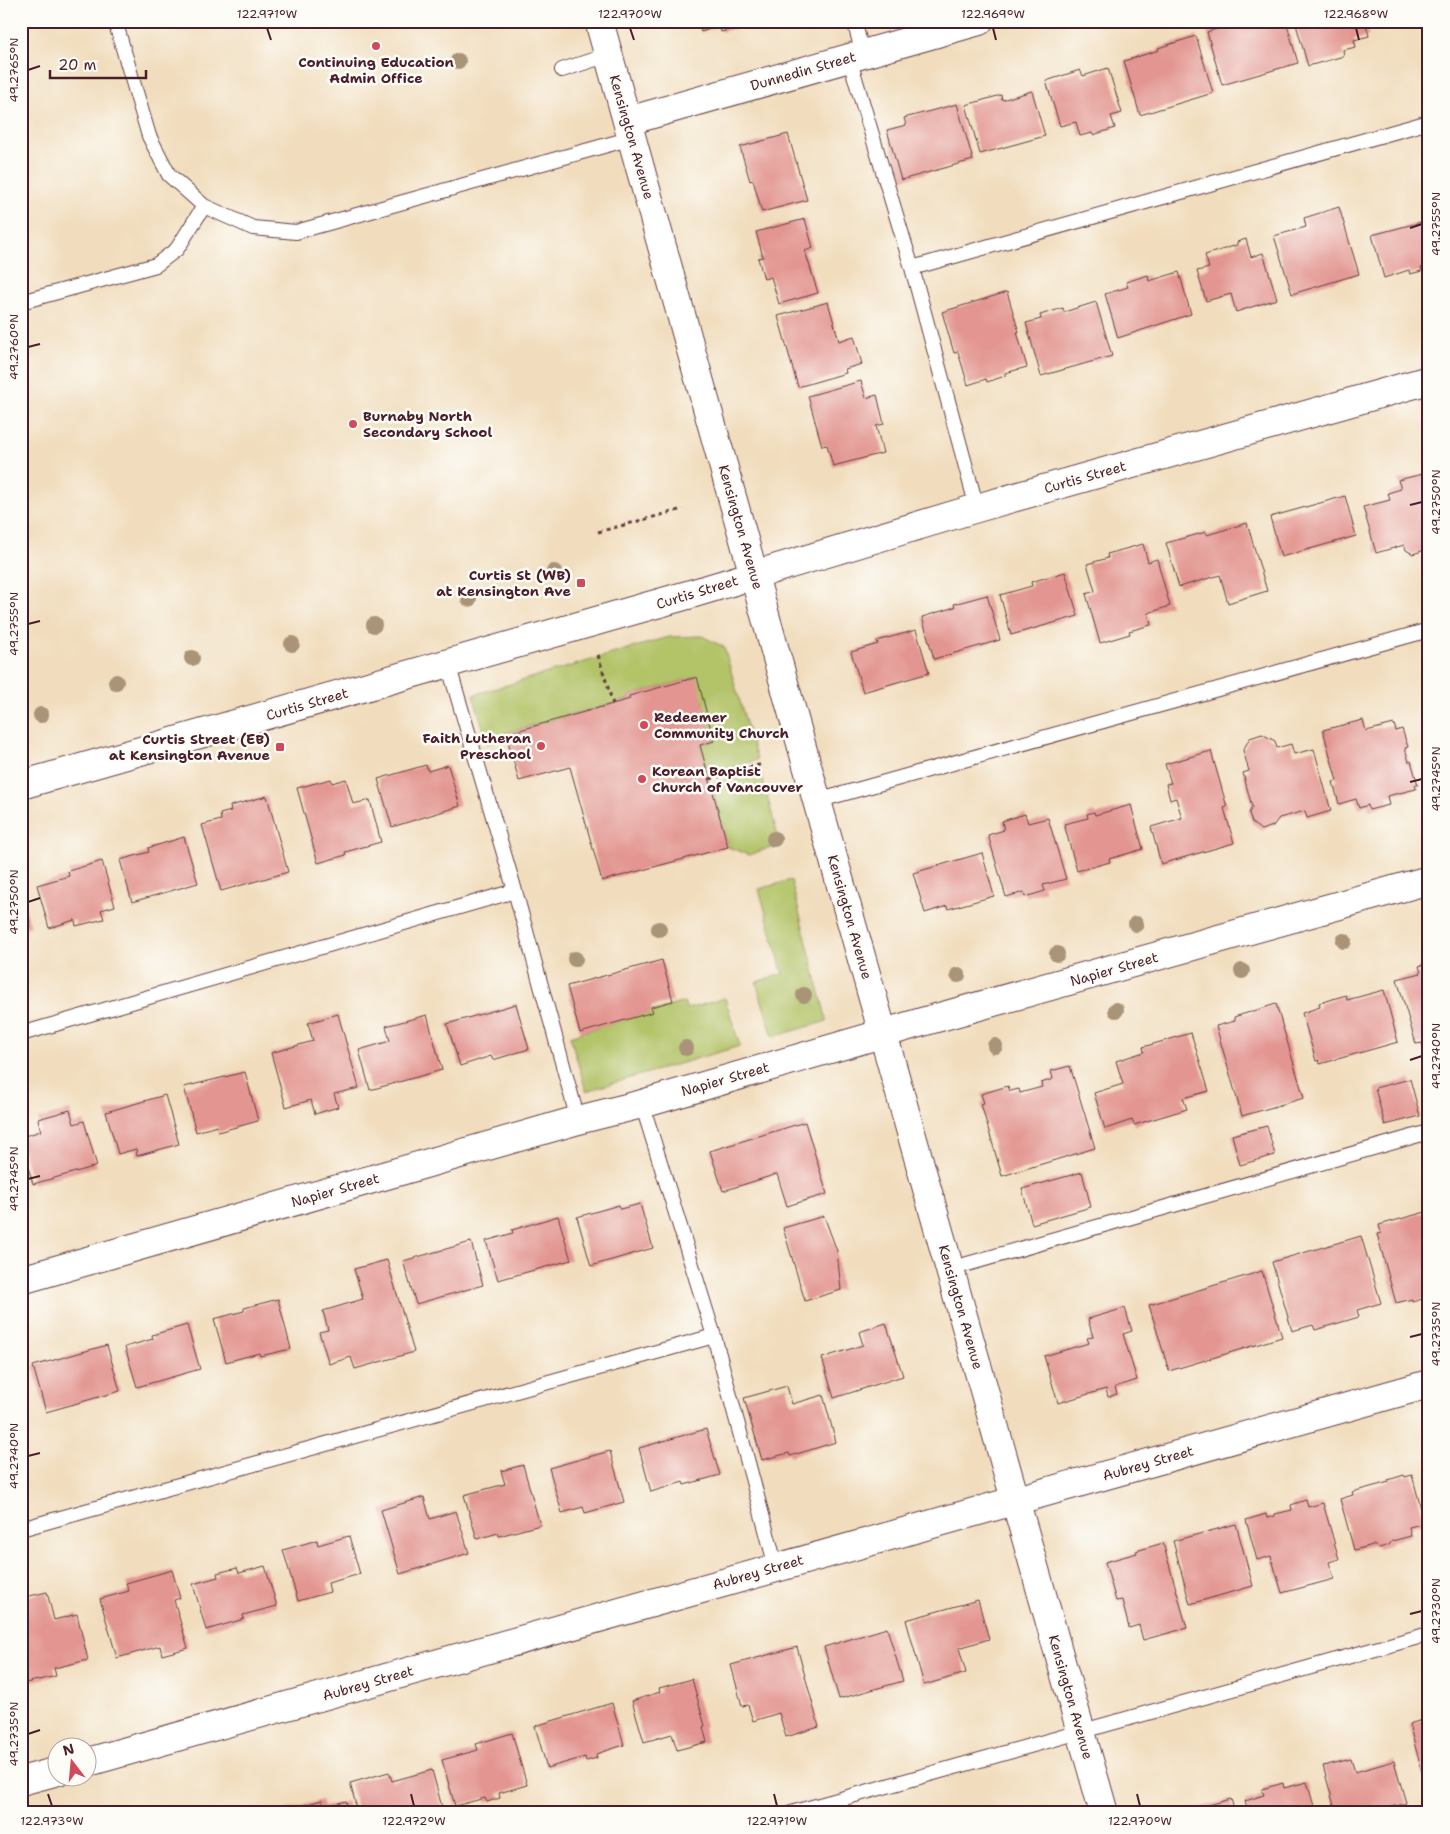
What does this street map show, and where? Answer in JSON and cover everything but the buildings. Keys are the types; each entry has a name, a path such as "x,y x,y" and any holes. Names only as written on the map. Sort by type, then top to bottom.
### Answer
{"street":[{"name":"Kensington Avenue","path":"599,21 817,801 1104,1813"},
{"name":"Dunnedin Street","path":"630,130 856,56 979,21"},
{"name":"Curtis Street","path":"21,785 448,664 977,508 1429,380"},
{"name":"Napier Street","path":"21,1280 578,1120 642,1104 1429,880"},
{"name":"Aubrey Street","path":"98,1759 1429,1384"},
{"path":"21,1781 48,1774"}],"lane":[{"path":"115,21 149,136 169,175 204,206 252,228 296,232 630,130"},
{"path":"854,21 856,56 977,508"},
{"path":"562,70 608,55"},
{"path":"912,268 1429,122"},
{"path":"21,302 156,265 177,249 204,206"},
{"path":"817,801 1429,630"},
{"path":"448,664 515,891 578,1120"},
{"path":"21,1034 515,891"},
{"path":"642,1104 714,1336 776,1567"},
{"path":"950,1269 1429,1132"},
{"path":"21,1528 714,1336"},
{"path":"791,1813 1429,1634"}],"path":[{"path":"598,532 683,509"},
{"path":"598,655 613,704"},
{"path":"710,779 762,764"}],"green space":[{"path":"702,636 724,647 757,760 708,774 700,745 714,741 696,677 629,696 630,699 506,733 507,738 488,743 473,695 669,637"},
{"path":"760,769 780,844 749,855 728,847 711,784"},
{"path":"791,880 827,1021 773,1037 756,982 783,974 759,889"},
{"path":"725,998 740,1046 586,1091 570,1036 684,1002 687,1009"}],"place":[{"name":"Continuing Education Admin Office","path":"376,46"},
{"name":"Burnaby North Secondary School","path":"353,424"},
{"name":"Curtis St (WB) at Kensington Ave","path":"581,583"},
{"name":"Redeemer Community Church","path":"644,725"},
{"name":"Faith Lutheran Preschool","path":"541,746"},
{"name":"Curtis Street (EB) at Kensington Avenue","path":"280,747"},
{"name":"Korean Baptist Church of Vancouver","path":"642,779"}]}
